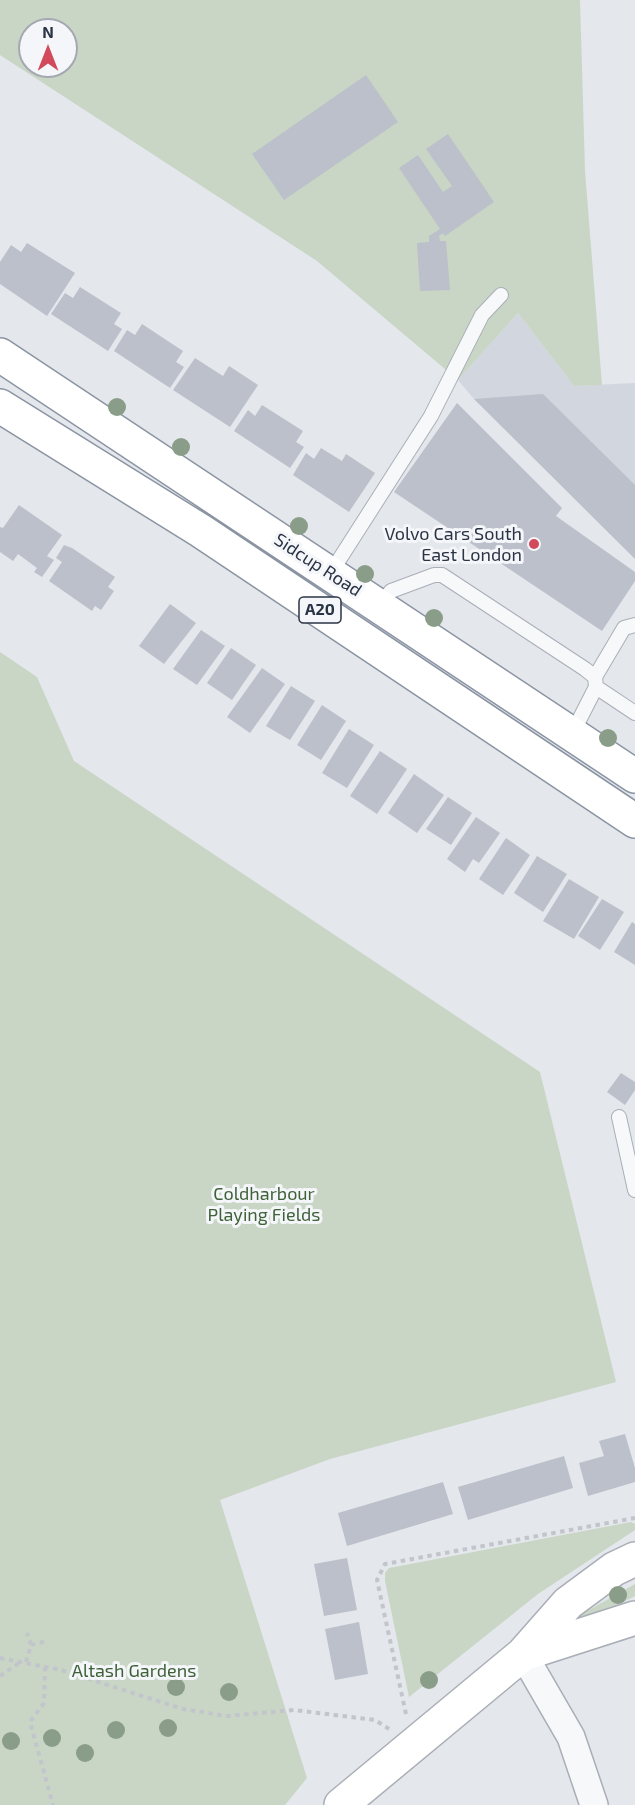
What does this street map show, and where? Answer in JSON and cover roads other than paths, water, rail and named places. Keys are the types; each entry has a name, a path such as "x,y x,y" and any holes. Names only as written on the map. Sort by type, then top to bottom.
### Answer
{"main road":[{"name":"Sidcup Road","path":"0,355 388,610 635,776"},
{"name":"Sidcup Road","path":"0,406 201,531 635,821"},
{"path":"341,1805 523,1654 568,1603 614,1569 635,1559"},
{"path":"523,1654 635,1618"}],"street":[{"path":"523,1654 572,1737 594,1805"}],"lane":[{"path":"330,574 430,416 482,315 501,295"},
{"path":"388,610 386,602 391,591 434,575 442,575 596,682 635,713"},
{"path":"572,734 624,628 635,625"},
{"path":"619,1117 635,1190"}],"place":[{"name":"Volvo Cars South East London","path":"534,544"}],"park label":[{"name":"Coldharbour Playing Fields","path":"264,1204"},
{"name":"Altash Gardens","path":"134,1671"}]}
